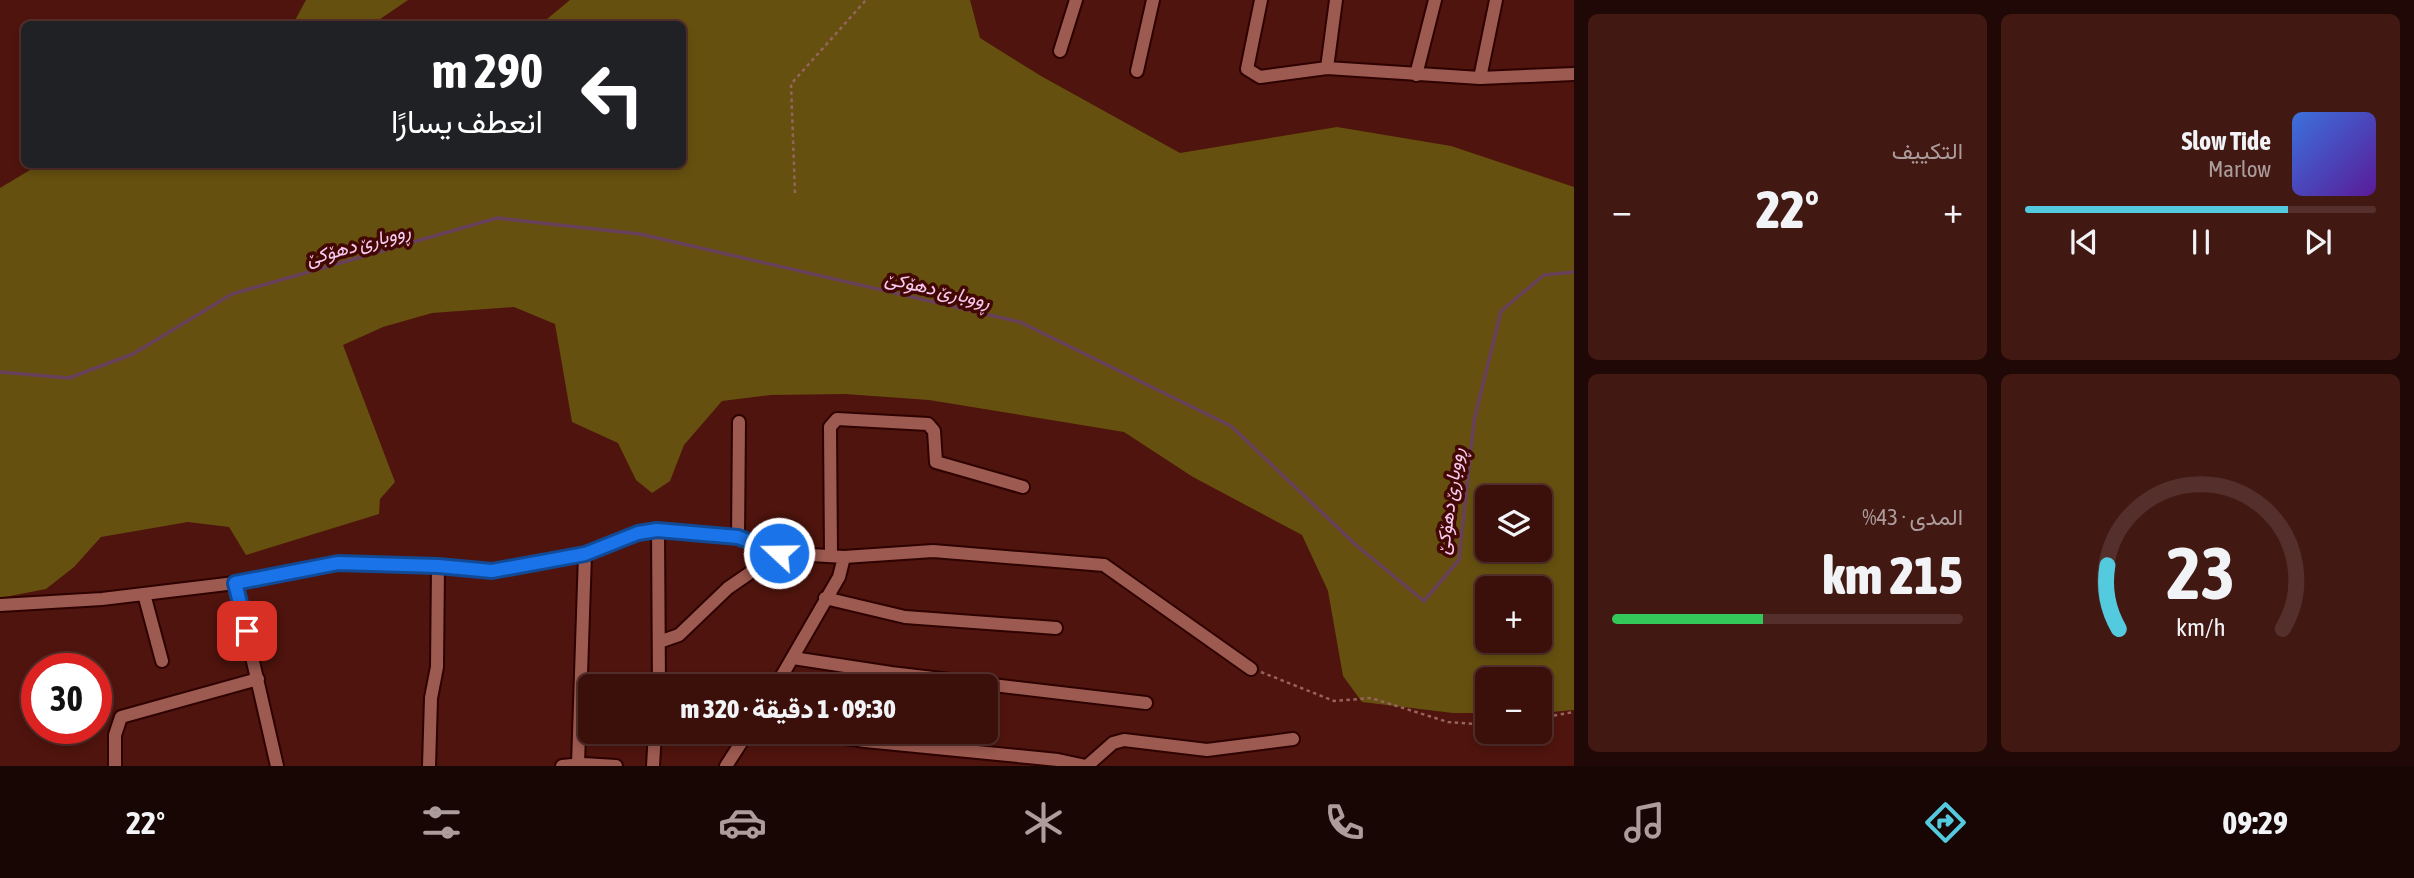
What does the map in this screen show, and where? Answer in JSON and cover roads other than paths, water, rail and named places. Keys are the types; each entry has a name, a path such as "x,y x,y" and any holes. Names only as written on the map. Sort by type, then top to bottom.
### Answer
{"street":[{"path":"1060,51 1076,0"},
{"path":"1137,71 1153,0"},
{"path":"1261,0 1247,69 1252,75 1260,77 1327,68 1480,78 1574,74"},
{"path":"1327,68 1336,0"},
{"path":"1416,75 1435,0"},
{"path":"1480,78 1496,0"},
{"path":"783,674 839,577 830,427 837,419 928,424 934,431 936,462 1023,486"},
{"path":"738,537 739,422"},
{"path":"657,530 659,674"},
{"path":"0,605 144,594 235,583 338,563 438,566 492,571 585,554 638,533 657,530 738,537 779,553 837,556 933,551 1104,565 1251,669"},
{"path":"659,642 679,635 728,588 779,553"},
{"path":"578,764 585,554"},
{"path":"429,766 431,698 437,667 438,566"},
{"path":"235,583 277,766"},
{"path":"144,594 162,661"},
{"path":"825,598 905,617 1056,628"},
{"path":"793,658 891,673 1146,703"},
{"path":"115,766 115,735 121,717 258,679"},
{"path":"895,744 1058,760 1086,766 1114,743 1124,740 1207,750 1293,738"},
{"path":"653,766 654,744"},
{"path":"726,766 740,744"},
{"path":"562,766 616,766"}],"waterway":[{"name":"ڕووبارێ دهۆكێ","path":"0,372 69,378 133,354 232,294 497,218 640,234 1020,322 1231,426 1356,545 1424,601 1459,560 1474,421 1501,311 1544,275 1574,272"}]}
